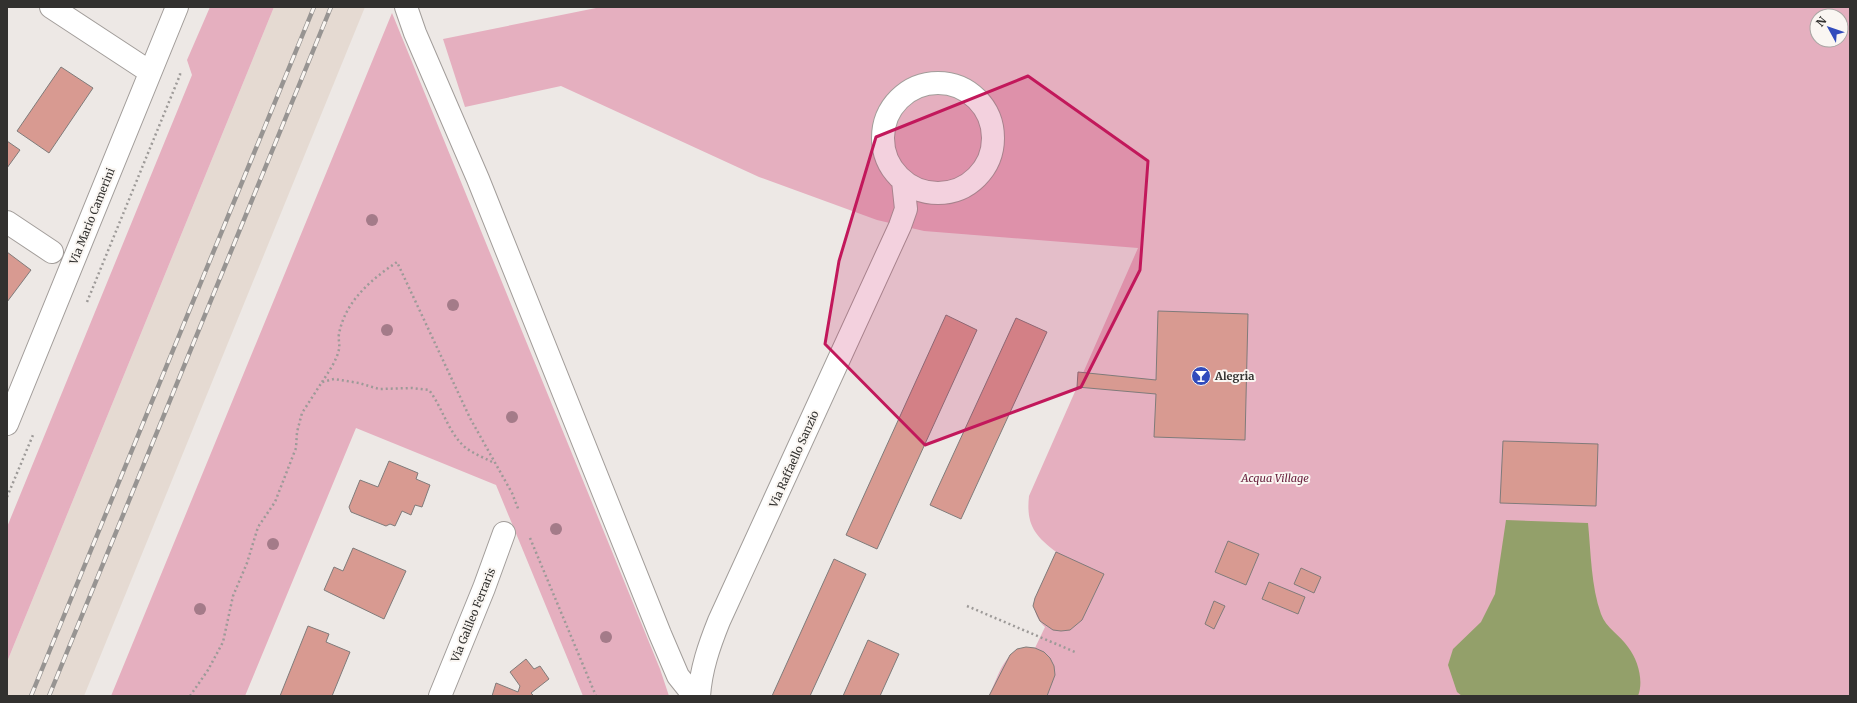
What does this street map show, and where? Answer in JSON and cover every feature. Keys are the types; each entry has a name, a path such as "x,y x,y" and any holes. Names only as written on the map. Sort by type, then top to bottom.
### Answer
{"street":[{"path":"51,7 150,72"},
{"name":"Via Mario Camerini","path":"7,424 177,7"},
{"path":"406,7 415,33 478,179 660,634 678,676 694,696"},
{"path":"944,82 959,86 973,94 984,106 987,112 993,135 992,151 986,166 976,178 963,187 948,192 932,193 917,189 903,181 892,169 885,156 882,140 884,124 890,109 900,97 913,88 928,83 944,82"},
{"name":"Via Raffaello Sanzio","path":"699,696 700,679 707,650 719,621 900,226 906,209 903,181"},
{"name":"Via Raffaello Sanzio","path":"900,226 912,210 932,193"},
{"path":"7,222 52,252"},
{"name":"Via Galileo Ferraris","path":"440,696 484,588 504,533"}],"path":[{"path":"190,696 208,670 223,642 233,596 247,563 258,527 275,502 296,448 297,432 302,413 322,382 339,350 339,334 347,311 374,277 397,262 466,411 512,493 520,512"},
{"path":"322,382 334,380 359,383 380,389 412,388 429,390 437,401 452,431 466,448 495,463"},
{"path":"528,532 596,696"},
{"path":"967,606 1075,652"}],"highlighted area":[{"path":"1028,76 1148,161 1140,270 1081,387 925,445 825,344 839,261 876,137"}],"shaded area":[{"path":"274,7 365,7 84,696 7,696 7,662"},
{"path":"1506,520 1588,523 1595,592 1601,614 1606,623 1625,643 1635,658 1640,677 1640,690 1638,696 1462,696 1457,692 1448,665 1453,649 1481,622 1495,594"}],"green space":[{"path":"210,7 274,7 7,662 7,527 192,75 187,60"},
{"name":"Acqua Village","path":"601,7 1850,7 1850,696 989,696 1005,662 1017,651 1025,648 1035,648 1045,627 1036,614 1034,606 1035,598 1056,552 1042,540 1030,522 1028,506 1029,496 1077,387 1078,380 1083,373 1138,248 924,231 877,220 759,177 561,86 465,107 443,39"},
{"path":"392,13 660,669 669,696 583,696 496,485 356,428 245,696 111,696"}],"building":[{"path":"61,67 93,88 49,153 17,131"},
{"path":"7,141 20,150 7,168"},
{"path":"7,252 31,270 7,302"},
{"name":"Alegria","path":"1158,311 1248,314 1245,440 1154,437 1156,394 1077,387 1078,372 1156,380"},
{"path":"946,315 977,330 877,549 846,535"},
{"path":"1016,318 1047,332 961,519 930,505"},
{"path":"1503,441 1598,444 1596,506 1500,503"},
{"path":"389,461 418,473 416,479 430,485 422,507 415,505 411,515 402,511 395,526 390,524 386,526 351,512 349,507 360,480 378,487"},
{"path":"1228,541 1259,554 1246,585 1215,572"},
{"path":"353,548 406,571 384,619 324,590 334,567 343,571"},
{"path":"1056,552 1104,574 1082,620 1070,630 1053,630 1040,621 1033,606 1035,598"},
{"path":"834,559 866,574 810,696 772,696"},
{"path":"1301,568 1321,577 1314,593 1294,584"},
{"path":"1269,582 1305,597 1298,614 1262,599"},
{"path":"1214,601 1225,606 1214,629 1205,624"},
{"path":"308,626 329,634 326,642 350,652 332,696 280,696"},
{"path":"868,640 899,654 880,696 843,696"},
{"path":"1026,647 1035,648 1044,652 1050,658 1054,666 1055,675 1047,696 989,696 1010,655 1017,649"},
{"path":"526,659 534,669 540,666 549,679 531,693 534,696 492,696 496,683 518,692 520,686 510,672"}],"railway":[{"path":"31,696 314,7"},
{"path":"49,696 331,7"}],"place":[{"name":"Alegria","path":"1201,376"}]}
